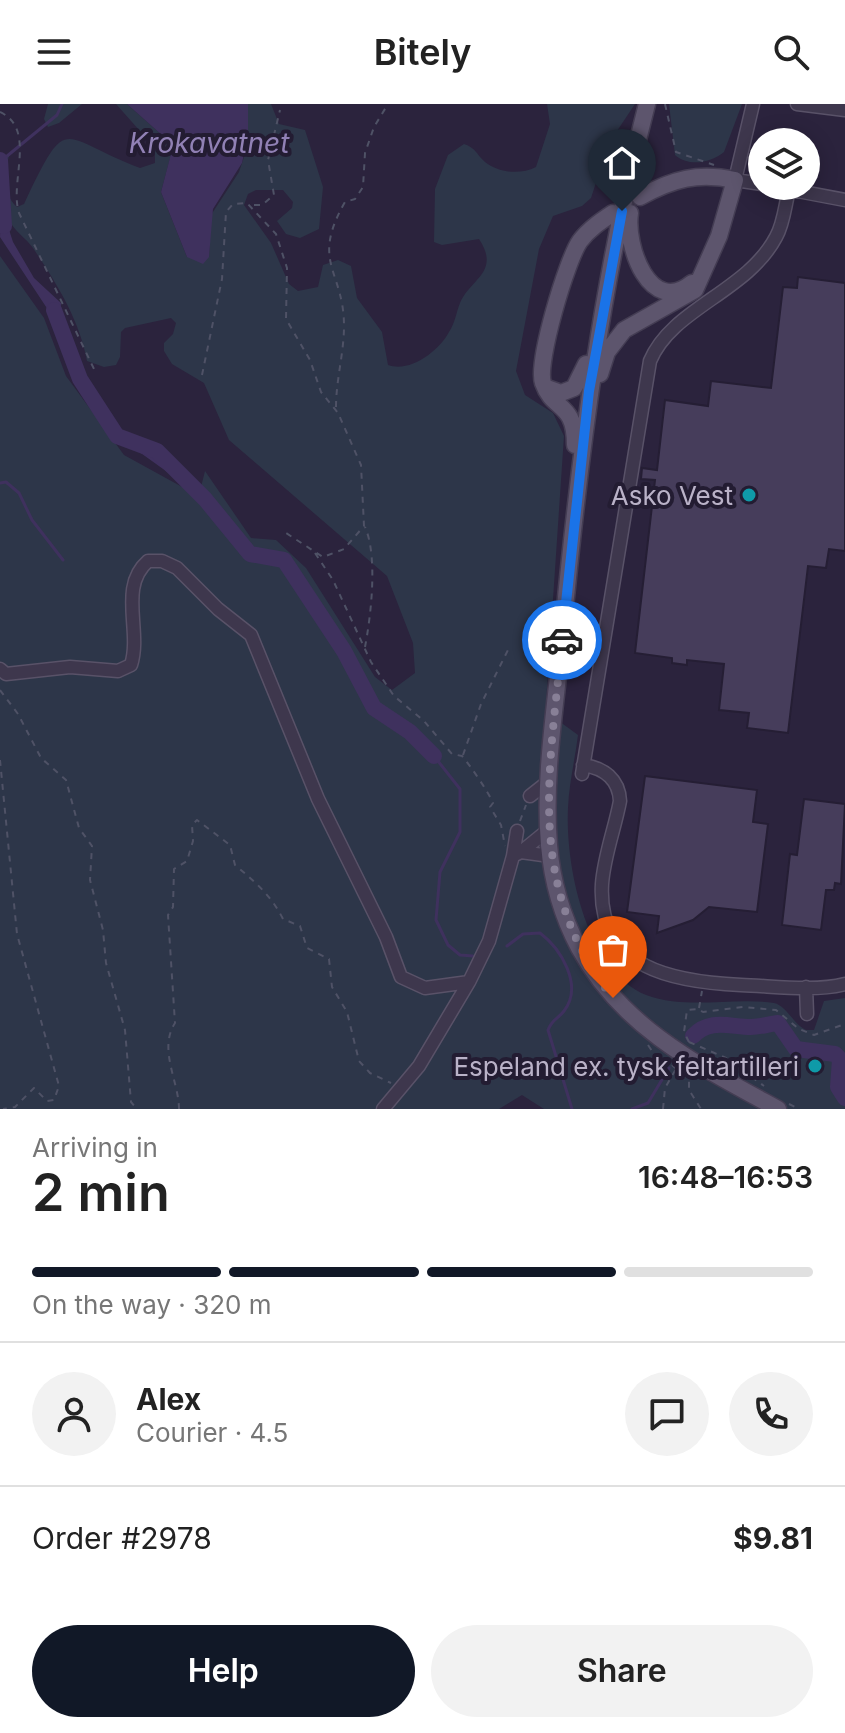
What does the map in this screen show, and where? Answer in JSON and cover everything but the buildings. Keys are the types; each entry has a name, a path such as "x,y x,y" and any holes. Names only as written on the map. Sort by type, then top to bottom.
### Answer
{"main road":[{"path":"647,104 611,263 589,391 549,781 550,856 560,902 572,933 613,998 671,1047 779,1104"},
{"path":"653,104 629,221 632,254 646,277 666,290 689,287 702,274"},
{"path":"574,524 585,486 597,391 607,352 632,324 695,290 724,220 735,180 707,175 680,178 640,197"},
{"path":"568,577 567,526 575,432 570,414 545,388 541,379 542,362 565,271 582,238 613,213"},
{"path":"545,388 561,393 580,382 600,285 611,263"}],"lane":[{"path":"748,182 735,180 753,104"},
{"path":"797,104 845,110"},
{"path":"820,196 845,200"},
{"path":"787,200 781,228 754,267 668,334 650,361 582,770 602,770 613,778 619,792 602,894 615,936 636,960 659,975 702,983 806,987 845,984"},
{"path":"0,669 6,674 70,667 118,671 131,665 136,650 133,581 148,561 162,561 177,568 218,609 251,635 318,799 386,937 401,977 425,988 469,982"},
{"path":"530,796 549,781"},
{"path":"517,854 548,830"},
{"path":"383,1109 404,1084 469,982 489,941 517,854 517,831"},
{"path":"517,854 550,856"},
{"path":"806,987 807,1014"}],"path":[{"path":"336,408 344,322 329,255 329,231 347,199 355,199 363,187 365,153 374,127 388,104"},
{"path":"665,104 676,152 717,167"},
{"path":"202,375 222,279 226,212 233,204 262,205 274,195 268,160 280,110"},
{"path":"0,112 14,121 19,134 16,197 19,213 94,369"},
{"path":"253,206 276,234 282,249 287,268 285,310 289,329 310,360 321,392 336,408 363,469 360,500 364,526 370,540 374,592 364,648"},
{"path":"286,533 323,557 335,554 356,539 364,526"},
{"path":"315,552 333,580 364,648 394,696 424,721 452,754 462,756 477,780 489,791 493,803 490,807 501,825 502,844 517,854"},
{"path":"462,756 481,704 510,646"},
{"path":"0,690 18,714 41,758 66,780 79,828 92,846 90,880 103,930 111,986 118,997 131,1102 137,1109"},
{"path":"0,760 17,934 59,1086 54,1100 47,1101 34,1088 15,1107 3,1109"},
{"path":"517,831 530,796"},
{"path":"179,1109 169,1069 170,1029 175,1023 168,915 173,907 174,869 187,861 193,841 192,825 197,820 230,845 235,865 249,873 255,884 272,897 283,919 300,926 307,948 329,959 332,987 347,1012 359,1061 384,1081 404,1084"},
{"path":"698,1009 702,983"},
{"path":"767,1089 726,1058 689,1042 684,1018 687,1010 703,1012 743,1007 776,1010 799,1029 814,1035 845,1024"},
{"path":"647,1043 656,1057 672,1065 689,1081 689,1090 701,1109"},
{"path":"672,1065 676,1060"},
{"path":"663,1109 665,1088 677,1069"},
{"path":"779,1104 799,1109"}],"shaded area":[{"path":"48,104 82,104 59,123 48,127 44,119"},
{"path":"116,104 127,104 163,136 172,151 161,192 187,257 209,257 211,215 239,172 246,151 248,104 271,104 279,124 305,130 323,187 319,229 300,238 286,234 277,221 292,208 293,202 283,190 256,190 248,194 244,205 271,243 289,284 298,291 318,287 323,265 338,260 351,266 357,298 382,332 388,365 397,367 423,359 444,339 460,303 482,274 487,260 479,239 442,245 434,242 435,189 448,155 464,144 497,169 530,170 536,167 550,124 547,104 635,104 609,143 591,198 582,206 553,216 539,249 516,371 525,395 553,413 564,436 546,703 552,716 578,735 568,808 576,888 584,917 611,967 630,986 652,997 697,1003 774,1003 806,1030 814,1030 824,1001 845,998 845,1109 544,1109 522,1095 499,1109 0,1109 0,256 44,318 66,376 124,455 204,499 201,487 205,471 251,538 276,540 306,568 375,677 392,690 415,673 413,643 387,576 229,440 204,383 172,364 164,351 164,343 173,334 176,323 171,318 125,328 121,332 120,357 116,365 104,367 87,361 79,331 58,288 33,248 9,220 2,182 4,158 10,153 6,182 9,196 17,207 24,204 50,154 59,143 68,139 80,141 140,168 155,163 155,148"},
{"path":"669,104 742,104 724,152 700,162 686,161 675,155"}],"water":[{"name":"Krokavatnet","path":"127,104 248,104 248,136 242,163 213,209 209,257 203,264 187,257 161,192 172,150 163,136"},
{"path":"1,205 13,242 34,278 61,303 60,328 0,237"},
{"path":"117,436 168,458 189,476 205,499"}],"waterway":[{"path":"1,161 57,115 62,104"},
{"path":"0,160 4,226"},
{"path":"54,310 80,379 117,436 157,451 205,499 250,554 284,560 344,651 374,708 410,732 434,756"},
{"path":"0,483 6,482 19,493 32,520 63,560"},
{"path":"434,756 460,789 460,832 440,872 436,920 448,945 460,955 473,956"},
{"path":"507,946 523,934 540,933 562,957 567,968 572,990 570,1001 548,1030 572,1109"},
{"path":"693,1036 713,1025 751,1027 778,1023 796,1049 835,1054 840,1059 838,1087 845,1098"},
{"path":"632,1109 648,1103 669,1068"}],"way so far":[{"path":"562,640 551,753 548,811 550,856 560,902 572,933 586,960 613,998"}],"place":[{"name":"Asko Vest","path":"749,495"},
{"name":"Espeland ex. tysk feltartilleri","path":"815,1066"}],"route":[{"path":"562,640 589,391 622,211"}]}
